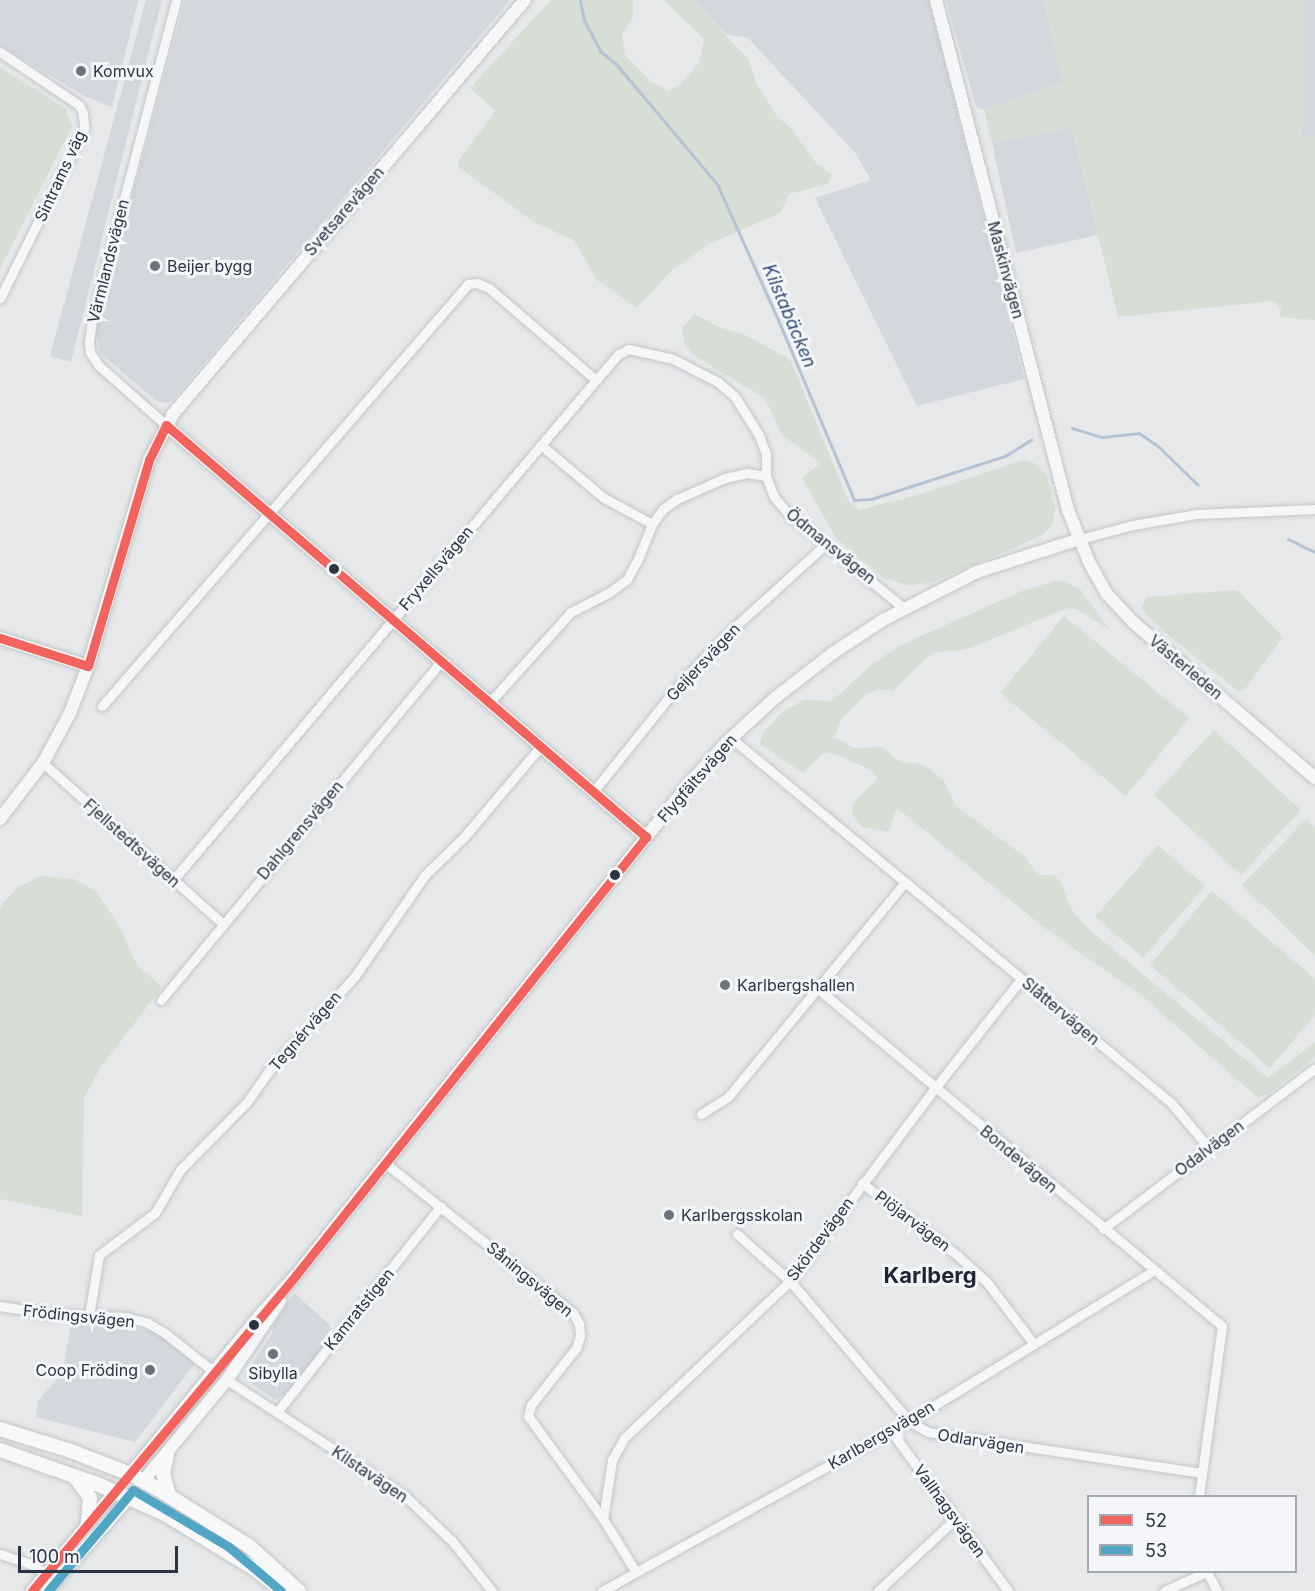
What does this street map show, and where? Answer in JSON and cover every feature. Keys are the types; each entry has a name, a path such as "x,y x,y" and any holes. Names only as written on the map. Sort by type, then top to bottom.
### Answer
{"main road":[{"path":"0,1429 71,1451 143,1481 249,1546 299,1591"},
{"path":"0,1450 74,1475 165,1514 204,1536 282,1591"},
{"path":"167,1454 163,1473 168,1495"},
{"path":"115,1491 130,1474"},
{"path":"74,1475 90,1498 88,1523"},
{"path":"129,1498 143,1481"}],"street":[{"name":"Värmlandsvägen","path":"166,425 99,366 90,352 89,342 92,321 176,0"},
{"name":"Svetsarevägen","path":"166,425 246,326 525,0"},
{"name":"Maskinvägen","path":"936,0 1068,510 1080,539"},
{"name":"Sintrams väg","path":"0,52 78,105 83,113 84,129 0,298"},
{"path":"102,706 470,284 477,283 489,288 596,380"},
{"name":"Ödmansvägen","path":"596,380 619,354 628,349 673,359 698,369 735,397 748,414 766,454 766,476 774,497 788,513 905,609"},
{"name":"Fryxellsvägen","path":"173,880 596,380"},
{"path":"0,819 43,763 70,713 88,666 149,460 166,425 646,837"},
{"path":"541,445 604,498 652,524"},
{"path":"489,703 571,612 610,592 627,579 652,524 663,509 700,487 747,473 766,476"},
{"path":"1080,539 1132,525 1197,514 1315,509"},
{"name":"Flygfältsvägen","path":"130,1474 296,1275 646,837 706,764 731,738 775,698 833,653 905,609 977,572 1080,539"},
{"name":"Västerleden","path":"1080,539 1089,562 1107,594 1132,622 1315,778"},
{"name":"Geijersvägen","path":"593,792 681,682 738,624 826,544"},
{"path":"0,638 88,666"},
{"name":"Dahlgrensvägen","path":"161,1000 222,923 441,662"},
{"name":"Slåttervägen","path":"731,738 1172,1104 1209,1148"},
{"name":"Tegnérvägen","path":"89,1316 99,1255 155,1213 180,1170 247,1102 269,1071 355,976 425,875 464,837 540,747"},
{"name":"Fjellstedtsvägen","path":"43,763 222,923"},
{"path":"701,1114 728,1097 905,882"},
{"name":"Skördevägen","path":"603,1520 612,1461 624,1438 790,1281 862,1183 1021,979"},
{"name":"Bondevägen","path":"818,989 1222,1326 1199,1495"},
{"name":"Odalvägen","path":"1103,1229 1315,1068"},
{"name":"Såningsvägen","path":"386,1163 571,1311 579,1324 580,1336 576,1348 531,1405 528,1416 603,1520 636,1572"},
{"name":"Plöjarvägen","path":"862,1183 958,1256 986,1281 1033,1343"},
{"name":"Kamratstigen","path":"277,1412 441,1206"},
{"name":"Odlarvägen","path":"737,1234 790,1281 909,1421 927,1432 1201,1473"},
{"name":"Karlbergsvägen","path":"602,1591 909,1421 1154,1270"},
{"name":"Flygfältsvägen","path":"143,1481 227,1380 296,1275"},
{"name":"Frödingsvägen","path":"0,1306 22,1311 126,1317 147,1323 166,1334 214,1372"},
{"path":"214,1372 227,1380"},
{"name":"Kilstavägen","path":"227,1380 404,1495 452,1541 492,1591"},
{"name":"Vallhagsvägen","path":"891,1431 1008,1591"},
{"path":"50,1582 88,1523 115,1491"},
{"path":"32,1591 50,1582 129,1498"},
{"path":"878,1591 955,1519"},
{"path":"0,1554 31,1564 50,1582"},
{"path":"1164,1591 1205,1573"},
{"path":"1208,1573 1217,1591"}],"shaded area":[{"name":"Komvux","path":"0,0 138,0 112,107 84,96 0,45"},
{"path":"146,0 162,0 71,362 50,356"},
{"path":"185,0 510,0 172,401 164,403 155,400 100,353 96,331"},
{"path":"551,0 633,0 633,17 622,35 625,55 652,82 668,91 680,85 699,63 704,39 664,0 693,0 749,60 756,83 776,115 792,130 816,163 832,174 828,184 789,194 780,213 709,244 672,270 637,308 597,280 574,240 535,223 459,167 458,161 495,111 470,88"},
{"path":"693,0 929,0 1024,379 917,406 815,198 871,180 856,154 748,38 726,34"},
{"path":"946,0 1043,0 1063,83 984,110 976,107"},
{"path":"1043,0 1304,0 1302,136 1315,136 1315,320 1280,317 1281,308 1273,301 1118,317 1072,127 992,143 984,110 1063,83"},
{"path":"1304,0 1315,0 1315,136 1302,136"},
{"path":"0,67 66,109 72,127 0,269"},
{"path":"1072,127 1098,235 1016,253 992,143"},
{"path":"694,314 719,327 745,335 790,359 849,502 859,510 918,495 1023,460 1034,463 1047,475 1055,509 1052,525 1044,534 1032,540 930,583 907,585 883,578 836,538 802,478 821,463 782,435 765,398 693,355 684,342 682,328"},
{"path":"1059,580 1079,588 1110,630 1078,610 1068,608 964,650 933,652 893,691 877,689 864,697 841,720 835,737 853,748 882,747 900,762 916,763 930,769 944,781 955,805 1025,857 1038,875 1054,875 1063,885 1069,906 1086,927 1268,1078 1315,1042 1315,1057 1271,1092 1258,1098 1142,996 1042,926 897,808 888,832 862,827 852,814 853,803 878,778 871,770 838,755 825,752 803,773 760,744 763,733 782,712 804,700 832,701 869,667 899,646 1022,591"},
{"path":"1237,590 1283,637 1245,689 1238,691 1167,634 1141,608 1147,597"},
{"path":"1064,616 1189,718 1126,796 1000,693"},
{"path":"1214,730 1301,810 1241,875 1154,795"},
{"path":"1306,819 1315,828 1315,956 1242,885"},
{"path":"1158,845 1205,886 1143,958 1095,917"},
{"path":"41,876 74,879 95,891 118,923 137,965 162,987 99,1070 84,1098 82,1216 0,1199 0,907 17,888"},
{"path":"1212,891 1315,979 1315,1015 1270,1068 1150,965"},
{"path":"294,1293 329,1324 333,1335 287,1393 275,1400 243,1377 272,1334 273,1325"},
{"path":"85,1321 154,1331 196,1362 135,1442 36,1417 38,1401 63,1372 71,1324"}],"waterway":[{"name":"Kilstabäcken","path":"580,0 584,20 601,52 616,64 717,184 776,315 854,500 871,499 1005,456 1031,440"},
{"name":"Kilstabäcken","path":"1072,428 1102,437 1139,433 1159,447 1198,485"},
{"name":"Kilstabäcken","path":"1288,539 1315,552"}],"transit line":[{"name":"52","path":"166,425 646,837"},
{"name":"52","path":"88,666 149,460 166,425"},
{"name":"52","path":"0,638 88,666"},
{"name":"52","path":"32,1591 296,1275 646,837"},
{"name":"53","path":"48,1591 133,1490 229,1547 281,1591"}],"place":[{"name":"Komvux","path":"81,71"},
{"name":"Beijer bygg","path":"155,266"},
{"name":"Karlbergshallen","path":"725,985"},
{"name":"Karlbergsskolan","path":"669,1215"},
{"name":"Sibylla","path":"273,1354"},
{"name":"Coop Fröding","path":"150,1370"}],"district":[{"name":"Karlberg","path":"930,1276"}]}
